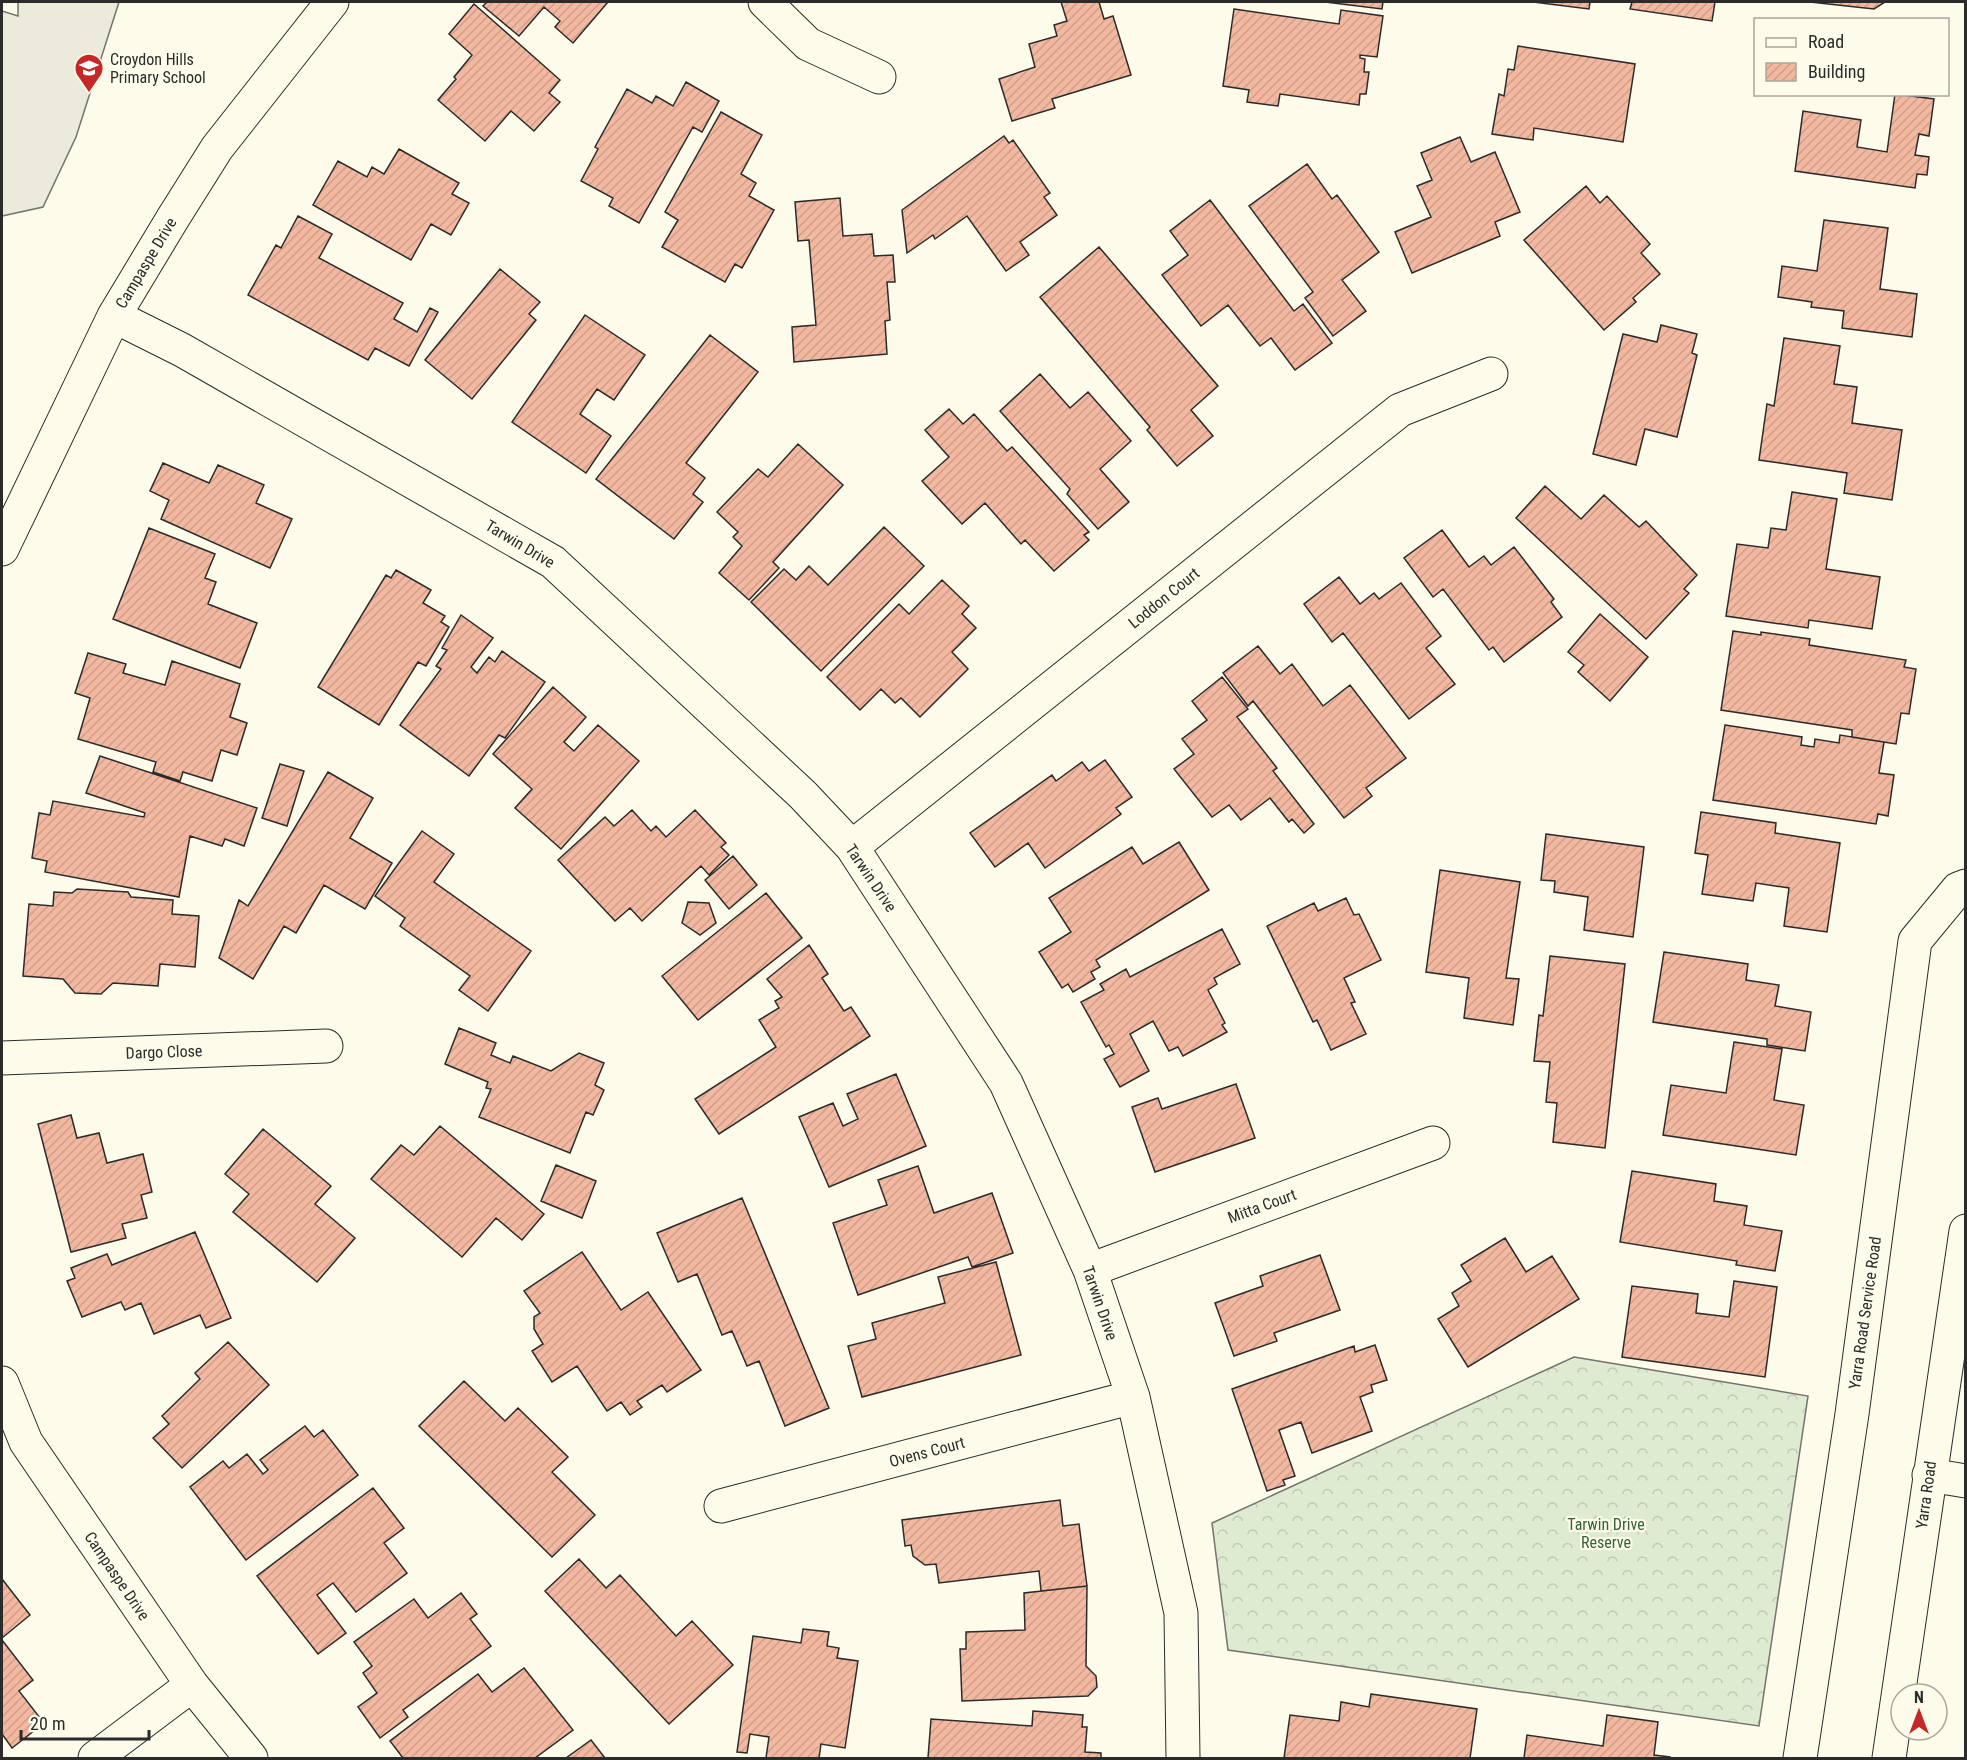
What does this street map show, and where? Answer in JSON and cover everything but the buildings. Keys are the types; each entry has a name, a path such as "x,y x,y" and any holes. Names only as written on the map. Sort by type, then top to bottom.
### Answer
{"street":[{"name":"Campaspe Drive","path":"2,549 114,316 217,148 332,2"},
{"path":"765,2 808,44 879,77"},
{"name":"Tarwin Drive","path":"114,316 182,350 553,562 803,795 852,847 1006,1083 1090,1270 1133,1397 1181,1613 1183,1758"},
{"name":"Loddon Court","path":"852,847 1400,410 1491,374"},
{"name":"Yarra Road Service Road","path":"1800,1758 1852,1414 1915,941 1958,889 1965,886"},
{"name":"Dargo Close","path":"2,1058 326,1046"},
{"name":"Mitta Court","path":"1090,1270 1433,1143"},
{"name":"Yarra Road","path":"1889,1758 1965,1231"},
{"name":"Campaspe Drive","path":"2,1383 26,1442 192,1685 251,1758"},
{"name":"Ovens Court","path":"722,1506 1133,1397"},
{"path":"1929,1475 1965,1481"},
{"path":"95,1758 192,1685"}],"green space":[{"name":"Tarwin Drive Reserve","path":"1574,1357 1808,1396 1759,1726 1228,1650 1212,1523"}],"shaded area":[{"path":"18,2 119,2 76,137 43,207 2,216 2,11 18,16"}],"place":[{"name":"Croydon Hills Primary School","path":"89,94"}]}
